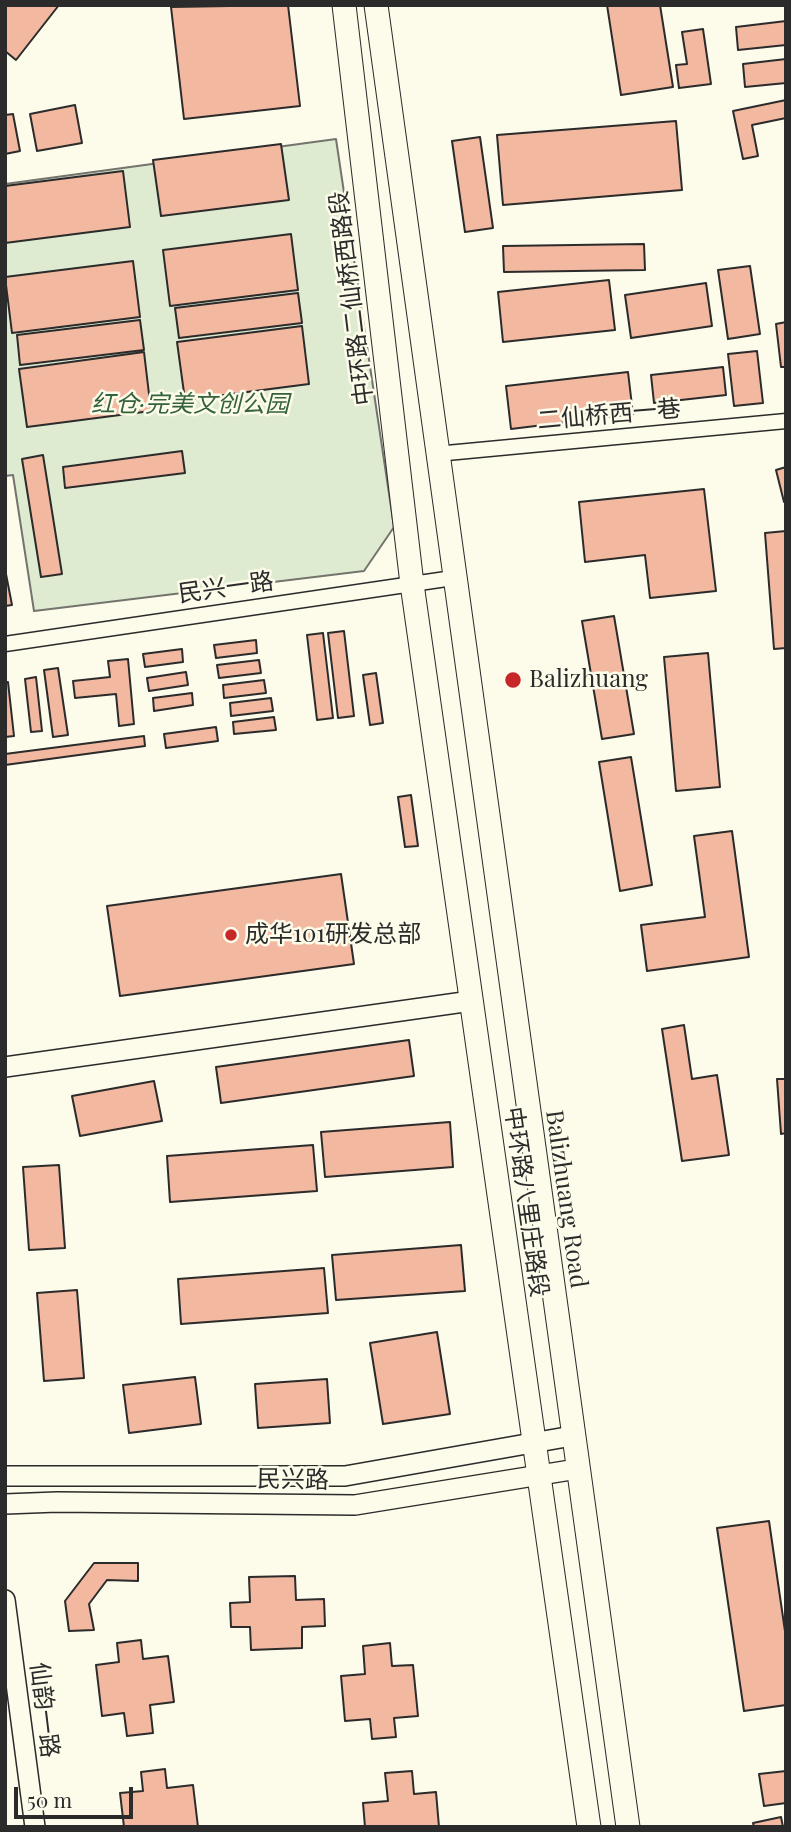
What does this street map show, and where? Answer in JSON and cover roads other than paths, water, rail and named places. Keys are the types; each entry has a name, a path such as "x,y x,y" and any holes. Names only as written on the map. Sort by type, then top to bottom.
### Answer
{"main road":[{"name":"中环路二仙桥西路段","path":"344,5 412,584"},
{"path":"376,5 453,578"},
{"name":"Balizhuang Road","path":"453,578 628,1827"},
{"name":"中环路八里庄路段","path":"412,584 589,1827"}],"street":[{"name":"二仙桥西一巷","path":"436,454 786,421"},
{"name":"民兴一路","path":"5,644 453,578"},
{"path":"5,1067 471,1001"},
{"name":"民兴路","path":"5,1476 345,1476 572,1436"},
{"name":"民兴路","path":"5,1504 57,1502 355,1505 577,1469"},
{"name":"仙韵一路","path":"5,1600 35,1827"}],"place":[{"name":"Balizhuang","path":"513,680"},
{"name":"成华101研发总部","path":"231,935"}],"park label":[{"name":"红仓·完美文创公园","path":"190,405"}]}
